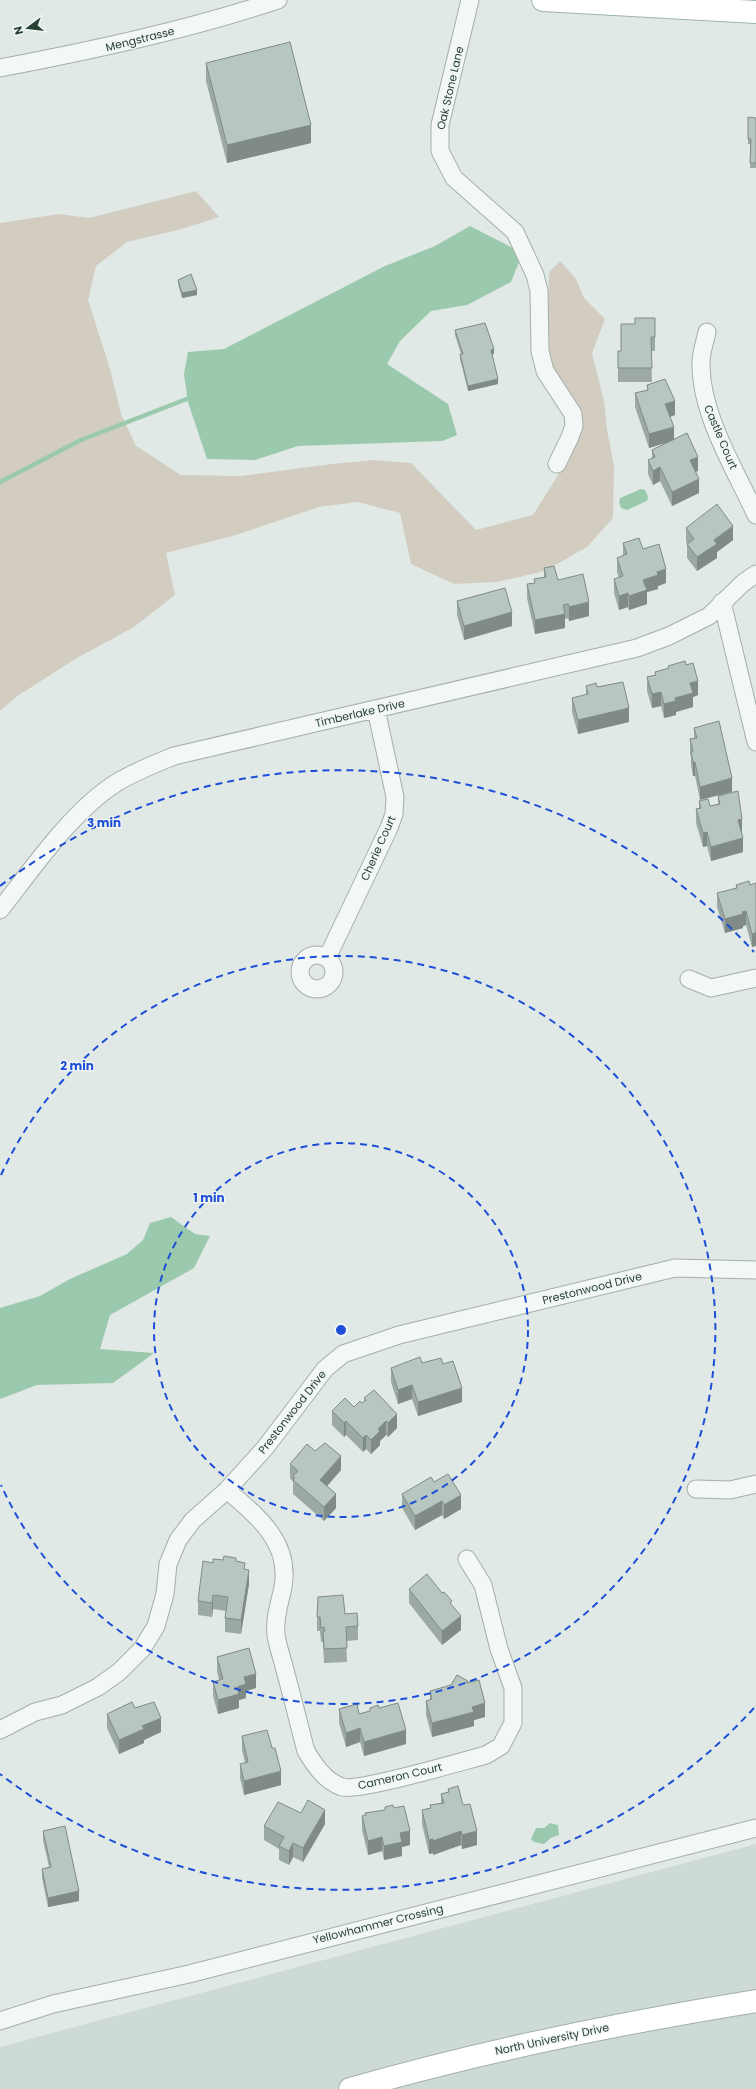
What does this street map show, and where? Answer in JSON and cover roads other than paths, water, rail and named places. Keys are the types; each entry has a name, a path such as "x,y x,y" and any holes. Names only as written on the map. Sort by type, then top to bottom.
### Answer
{"main road":[{"path":"543,0 756,12"},
{"name":"North University Drive","path":"350,2089 505,2049 592,2030 756,2001"}],"street":[{"name":"Mengstrasse","path":"0,68 109,47 233,15 278,0"},
{"name":"Oak Stone Lane","path":"470,0 443,110 439,138 440,151 454,178 515,232 535,275 539,291 540,351 545,371 573,414 574,426 557,464"},
{"name":"Castle Court","path":"707,332 701,362 703,386 708,408 756,515"},
{"name":"Timberlake Drive","path":"0,910 74,819 93,800 115,784 143,768 174,756 637,648 669,636 708,616 722,602 756,574"},
{"path":"722,602 756,742"},
{"name":"Cherie Court","path":"327,958 389,828 394,814 395,797 376,709"},
{"path":"689,979 711,988 756,978"},
{"name":"Prestonwood Drive","path":"0,1730 35,1712 62,1705 98,1687 119,1672 142,1650 156,1626 165,1594 168,1564 178,1540 193,1520 227,1490 265,1448 325,1369 343,1354 399,1335 675,1268 756,1270"},
{"path":"696,1489 730,1490 756,1484"},
{"name":"Cameron Court","path":"227,1490 254,1514 270,1532 280,1549 285,1568 283,1587 277,1612 276,1634 306,1751 316,1767 330,1780 344,1787 367,1785 486,1754 500,1746 504,1740 513,1723 513,1688 499,1649 482,1585 467,1559"},
{"name":"Yellowhammer Crossing","path":"0,2021 53,2004 189,1974 313,1940 756,1828"}],"waterway":[{"path":"0,482 81,440 192,397"}]}
